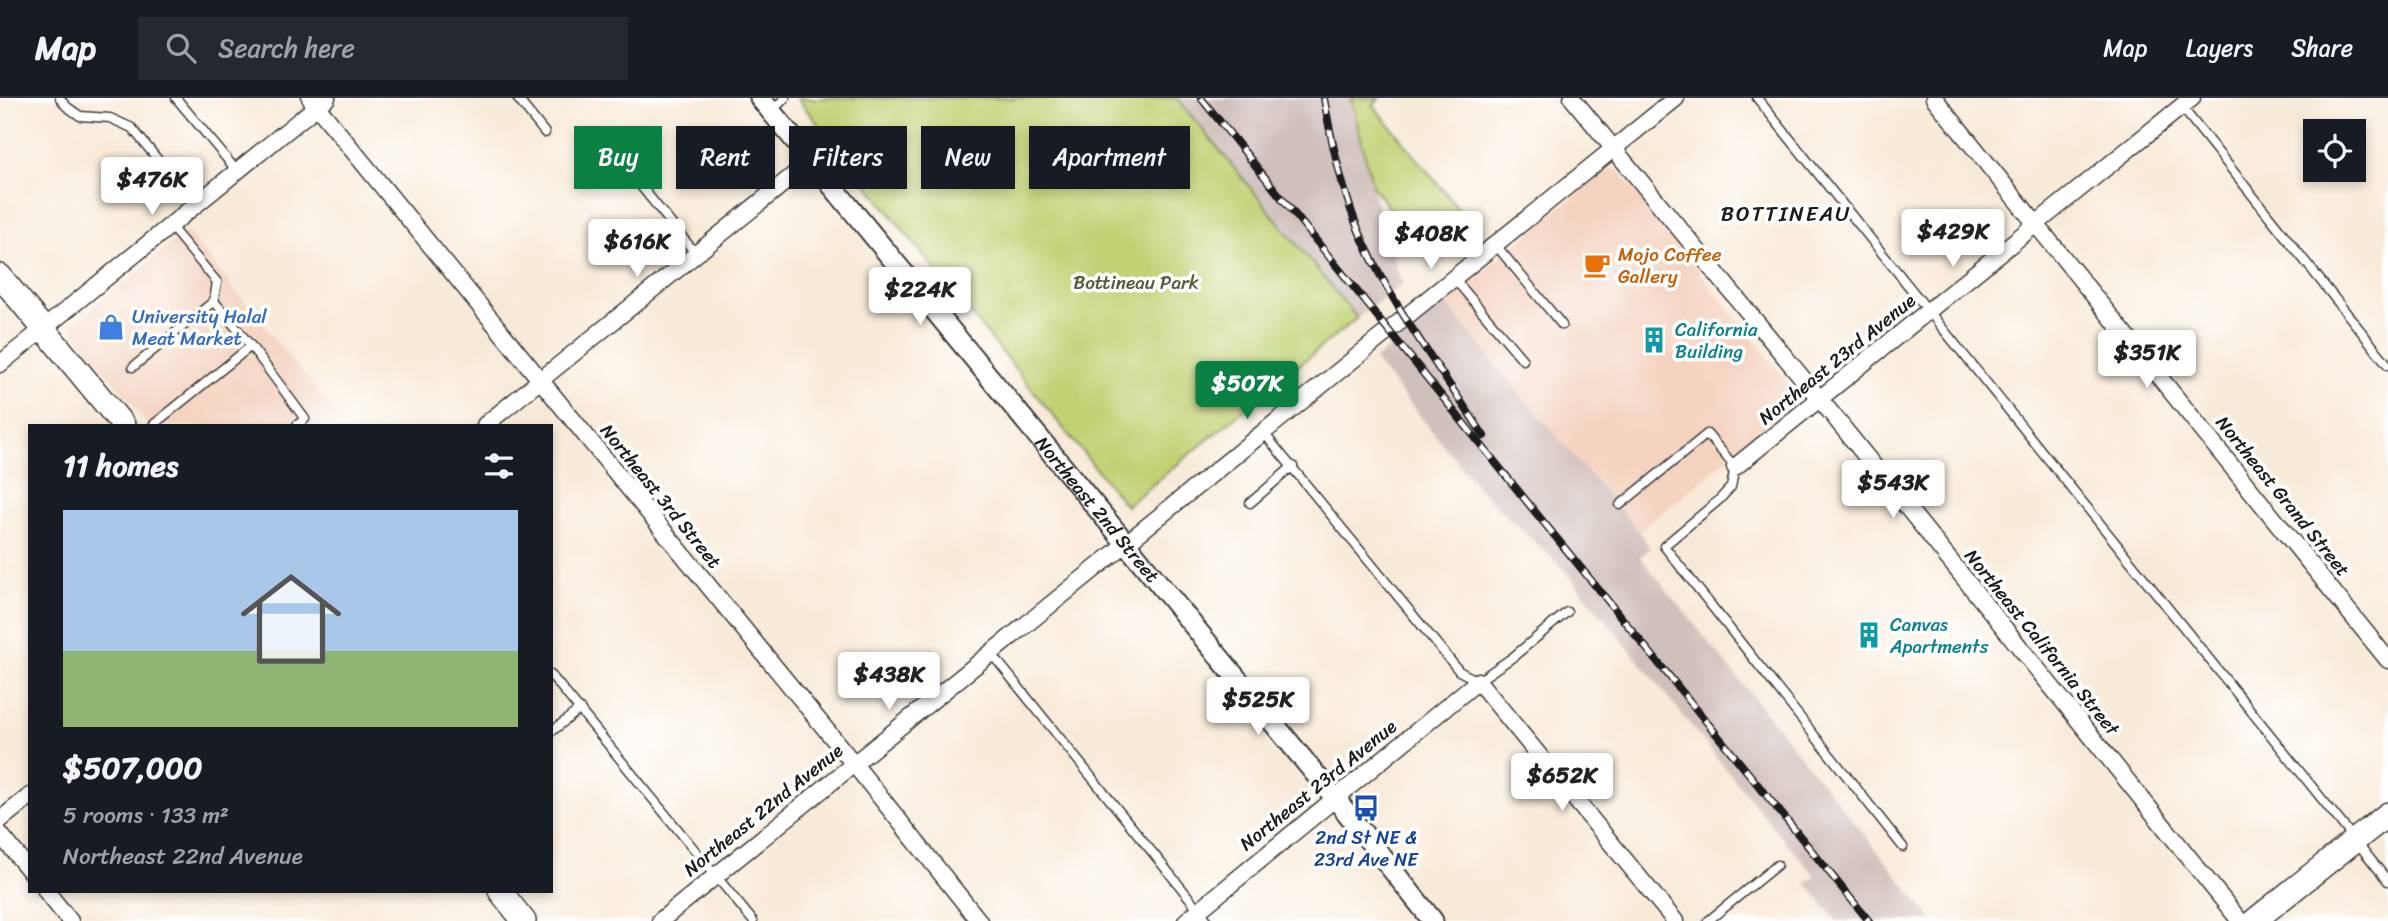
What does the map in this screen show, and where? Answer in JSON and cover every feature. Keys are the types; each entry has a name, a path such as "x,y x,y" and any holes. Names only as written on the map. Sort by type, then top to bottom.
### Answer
{"main road":[{"path":"0,276 122,424"},
{"path":"2254,921 2388,814"},
{"path":"502,893 524,921"}],"street":[{"name":"Northeast California Street","path":"1572,98 1820,400 2240,921"},
{"name":"Northeast 22nd Avenue","path":"660,921 1676,98"},
{"name":"Northeast Grand Street","path":"1934,98 2388,660"},
{"path":"0,365 237,172 318,101"},
{"name":"Northeast 3rd Street","path":"318,101 540,382 854,764 979,921"},
{"name":"Northeast 23rd Avenue","path":"1735,467 2187,102"},
{"name":"Northeast 2nd Street","path":"772,103 789,128"},
{"path":"486,424 789,179"},
{"name":"Northeast 2nd Street","path":"834,189 1433,921"},
{"path":"1478,681 1675,921"},
{"name":"Northeast 23rd Avenue","path":"1186,921 1204,916 1335,798 1478,681"},
{"path":"0,820 28,798"},
{"path":"0,834 28,869"},
{"path":"48,893 70,921"}],"lane":[{"path":"60,98 80,116 110,118 132,128 195,205"},
{"path":"176,98 237,172"},
{"path":"517,98 545,133"},
{"path":"1757,98 2388,881"},
{"path":"2187,102 2388,365"},
{"path":"643,189 696,254"},
{"path":"133,367 214,301 218,282 170,226"},
{"path":"1495,244 1562,325"},
{"path":"1453,277 1523,360"},
{"path":"214,301 305,419 298,424"},
{"path":"154,424 251,346"},
{"path":"1264,432 1459,671 1478,681 1513,657 1567,612"},
{"path":"1620,505 1707,434 1735,467 1731,487 1664,546 1903,847"},
{"path":"1250,503 1293,466"},
{"path":"991,653 1204,916"},
{"path":"553,677 753,921"},
{"path":"553,730 580,709"},
{"path":"1709,921 1777,865"}],"shaded area":[{"path":"1177,98 1351,98 1370,182 1402,284 1357,318"},
{"path":"1611,169 1620,172 1625,178 1796,393 1791,407 1639,532 1445,302 1603,172"},
{"path":"187,231 344,424 148,424 73,331 77,321"},
{"path":"1445,302 1639,532 1650,548 1640,557 1934,921 1837,921 1806,883 1816,876 1777,832 1566,571 1486,497 1374,360"}],"green space":[{"name":"Bottineau Park","path":"797,98 1177,98 1357,318 1126,506 870,189 907,189 907,126 820,126"},
{"path":"1351,98 1380,98 1373,105 1459,209 1417,242 1373,188"}],"railway":[{"path":"1201,98 1869,921"},
{"path":"1324,98 1340,176 1367,250 1397,305 1484,436"}],"place":[{"name":"Mojo Coffee Gallery","path":"1597,265"},
{"name":"University Halal Meat Market","path":"111,327"},
{"name":"California Building","path":"1654,340"},
{"name":"Canvas Apartments","path":"1869,635"},
{"name":"2nd St NE & 23rd Ave NE","path":"1366,808"}],"district":[{"name":"BOTTINEAU","path":"1786,214"}]}
